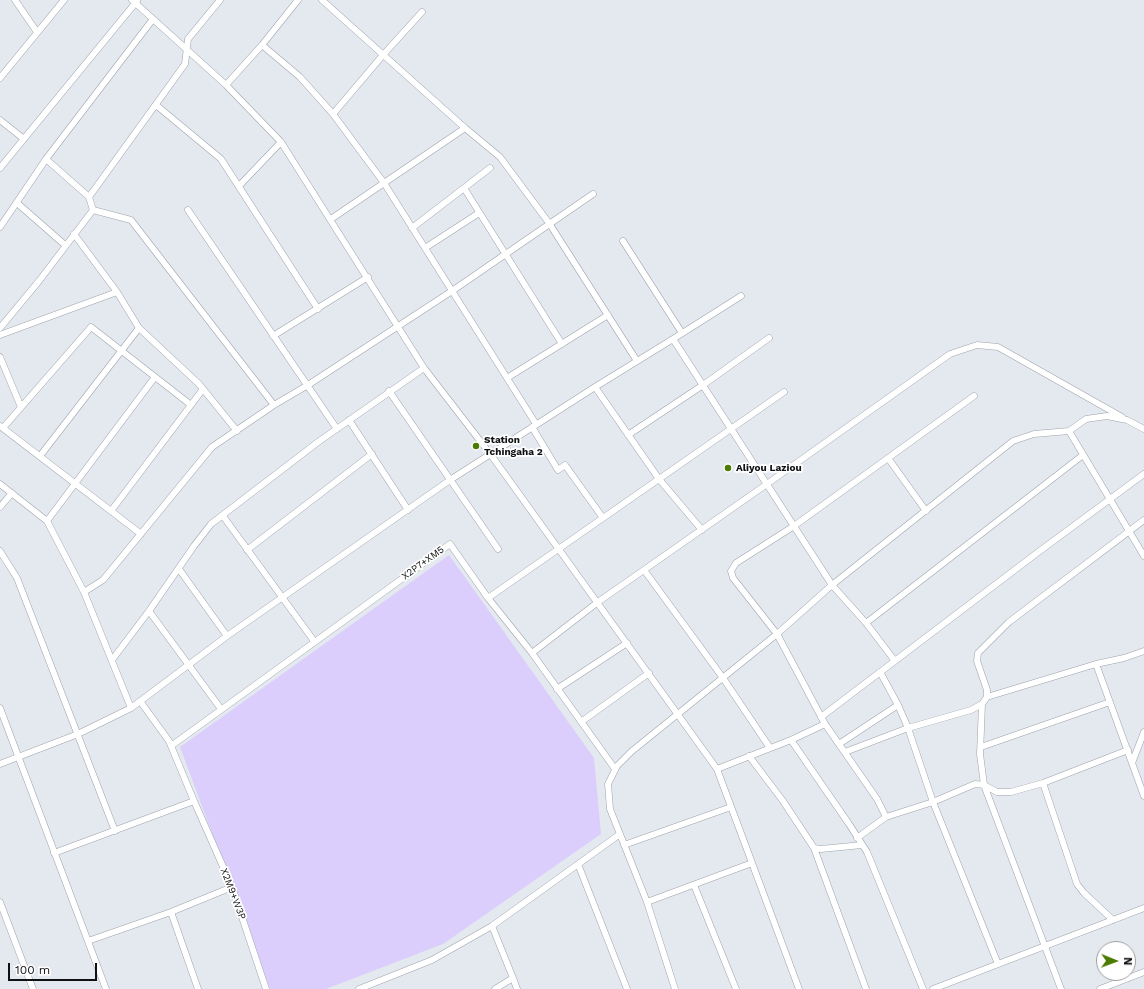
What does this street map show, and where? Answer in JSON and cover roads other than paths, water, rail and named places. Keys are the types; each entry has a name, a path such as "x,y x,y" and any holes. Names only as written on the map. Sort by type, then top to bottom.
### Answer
{"street":[{"path":"15,0 38,32"},
{"path":"0,78 64,0"},
{"path":"89,197 185,64 188,39 220,0"},
{"path":"226,85 262,45 298,0"},
{"path":"322,0 465,128 500,157 549,223 637,361"},
{"path":"0,168 135,1 226,85 282,142 424,368 491,455 559,548 717,769 799,989"},
{"path":"333,114 383,54 422,12"},
{"path":"0,227 46,160 153,19"},
{"path":"262,45 300,77 333,114 384,183 507,378 558,470 565,465 603,518"},
{"path":"156,105 222,159 318,309"},
{"path":"0,120 24,139"},
{"path":"331,219 465,128"},
{"path":"239,186 282,142"},
{"path":"46,160 89,197 93,210"},
{"path":"412,228 490,168"},
{"path":"464,188 562,344"},
{"path":"84,592 103,580 212,448 274,405 308,385 452,291 593,194"},
{"path":"17,203 65,245"},
{"path":"0,328 40,281 65,245 93,210"},
{"path":"93,210 131,220 274,405"},
{"path":"188,210 337,428"},
{"path":"425,248 479,213"},
{"path":"74,234 117,292 139,328 203,389 237,430"},
{"path":"623,241 682,333"},
{"path":"273,336 368,277"},
{"path":"0,335 117,292"},
{"path":"0,764 78,734 131,708 227,636 283,599 450,480 741,296"},
{"path":"507,378 608,315"},
{"path":"141,534 1,427 21,407 91,327 190,405"},
{"path":"40,456 139,328"},
{"path":"628,435 703,385 769,338"},
{"path":"673,339 832,585 866,623 895,661"},
{"path":"532,653 598,602 950,354 977,345 998,347 1144,429"},
{"path":"0,357 21,407"},
{"path":"112,660 211,524 337,428 424,368"},
{"path":"47,521 155,378"},
{"path":"595,387 659,479 702,530"},
{"path":"111,511 203,389"},
{"path":"390,392 498,549"},
{"path":"488,598 784,392"},
{"path":"886,817 877,799 825,724 777,634 733,578 731,571 736,563 794,526 974,396"},
{"path":"675,989 648,902 610,809 608,784 617,766 632,751 777,634 832,585 1013,441 1034,434 1069,431 1086,419 1107,416 1127,420"},
{"path":"349,420 408,510"},
{"path":"1069,431 1144,556"},
{"path":"247,550 372,454"},
{"path":"866,623 1083,455"},
{"path":"888,458 926,511"},
{"path":"821,717 1144,474"},
{"path":"0,484 47,521 84,592 131,708"},
{"path":"0,507 12,493"},
{"path":"222,516 314,641"},
{"path":"987,698 987,690 977,661 978,653 1008,622 1144,520"},
{"name":"X2P7+XM5","path":"170,746 450,544 488,598 532,653 615,770"},
{"path":"0,551 17,578 115,831"},
{"path":"179,569 227,636"},
{"path":"644,570 723,678 770,748"},
{"path":"149,611 221,709"},
{"path":"557,690 627,643"},
{"path":"845,752 908,728 971,710 982,704 987,698 1096,664 1124,658 1144,651"},
{"path":"1096,664 1144,796"},
{"path":"880,672 898,705 908,728 933,802 998,964"},
{"path":"581,722 649,673"},
{"name":"X2M9+W3P","path":"140,701 169,741 194,802 232,887 266,989"},
{"path":"981,747 1110,702"},
{"path":"982,704 980,764 984,785 1062,989"},
{"path":"839,744 898,705"},
{"path":"0,708 106,989"},
{"path":"717,769 791,740 825,724"},
{"path":"1132,763 1144,732"},
{"path":"791,740 849,824 866,852 923,989"},
{"path":"857,838 886,817 933,802 976,784 984,785 997,792 1011,792 1042,783 1128,750"},
{"path":"749,756 783,801 814,848 866,989"},
{"path":"1042,783 1077,884 1084,893 1113,920"},
{"path":"54,853 194,802"},
{"path":"624,845 732,807"},
{"path":"359,989 432,960 492,926 620,834"},
{"path":"814,848 821,849 862,845"},
{"path":"648,902 752,863"},
{"path":"578,864 627,989"},
{"path":"694,885 736,989"},
{"path":"88,941 171,912 232,887"},
{"path":"0,902 33,989"},
{"path":"933,989 1144,908"},
{"path":"171,912 198,989"},
{"path":"492,926 518,989"},
{"path":"1100,989 1144,972"},
{"path":"495,989 514,978"}],"place":[{"name":"Station Tchingaha 2","path":"476,446"},
{"name":"Aliyou Laziou","path":"728,468"}]}
